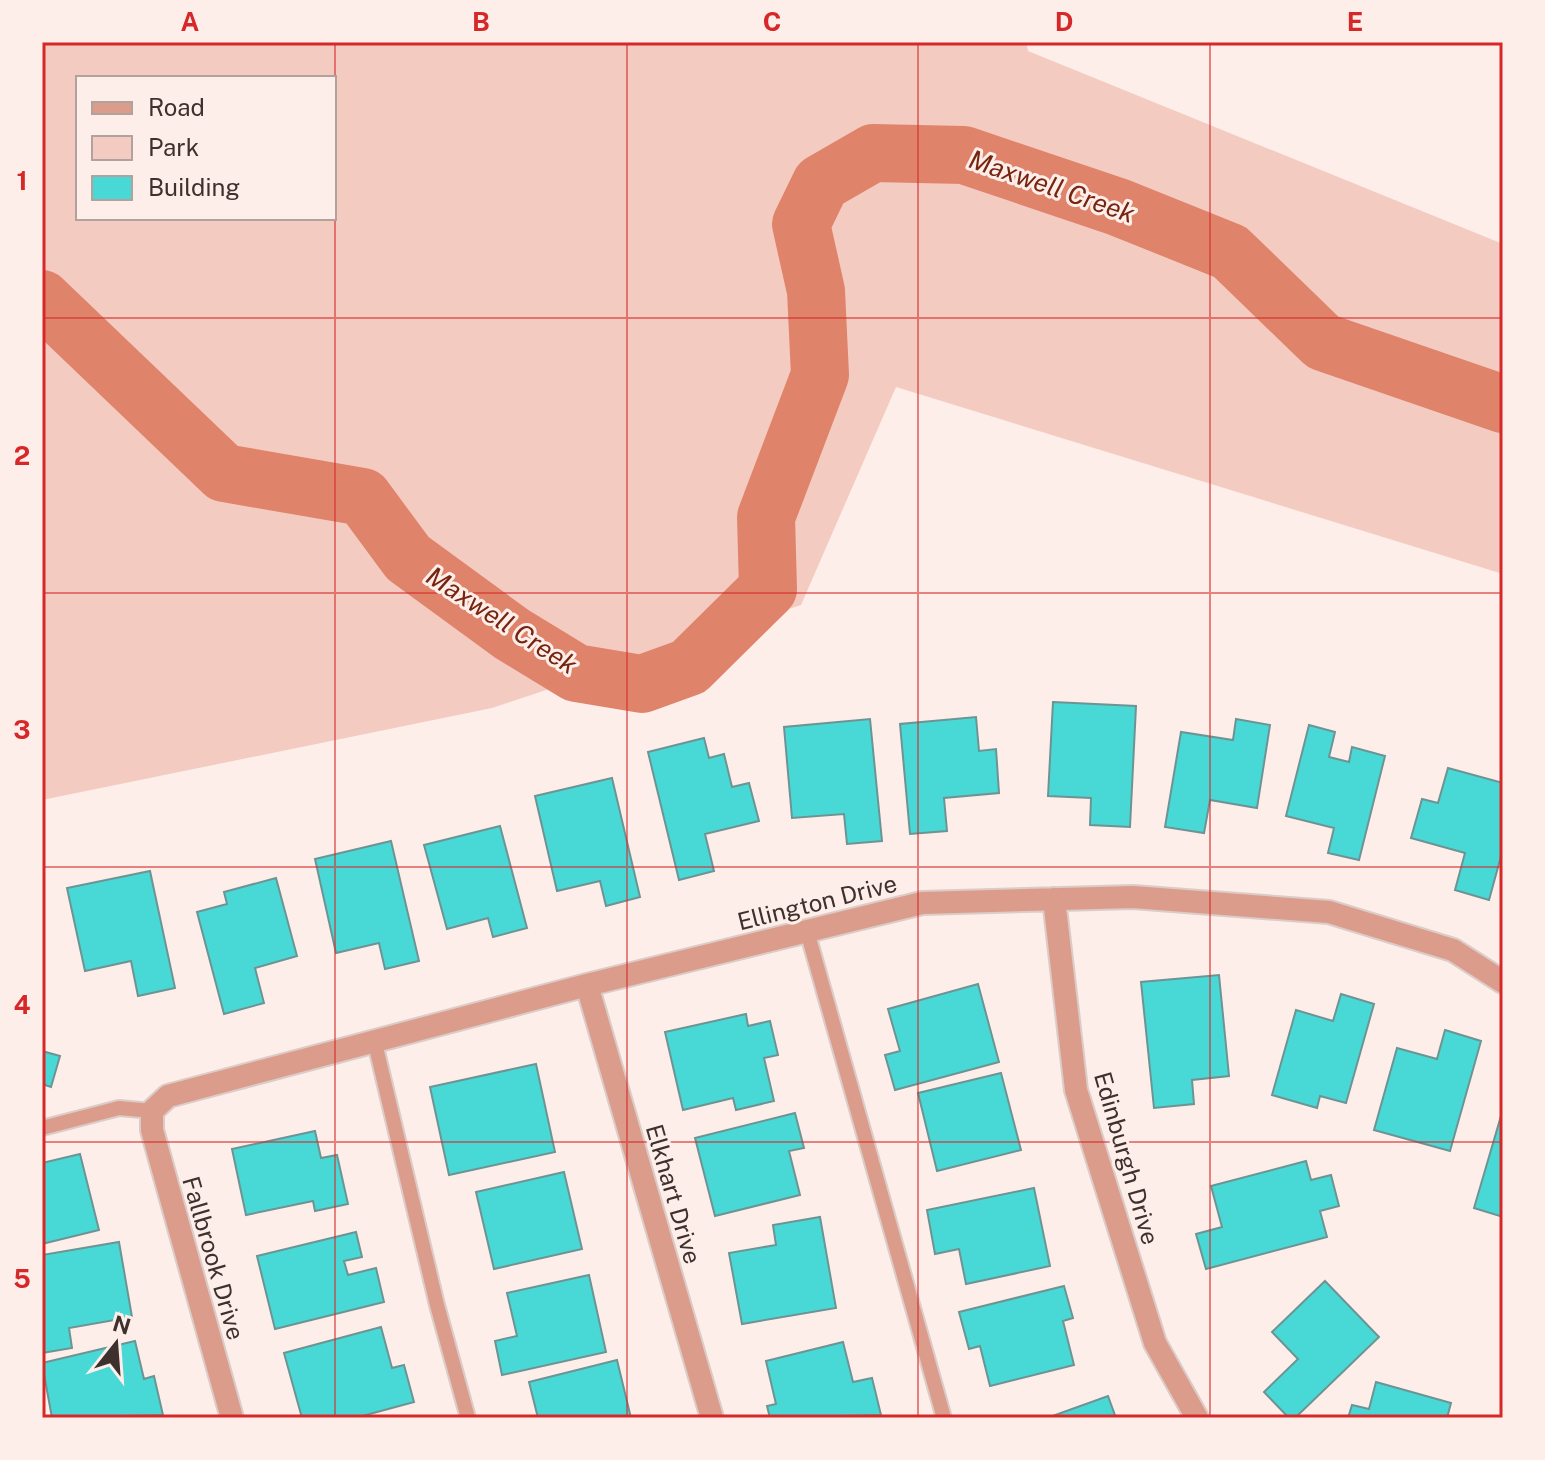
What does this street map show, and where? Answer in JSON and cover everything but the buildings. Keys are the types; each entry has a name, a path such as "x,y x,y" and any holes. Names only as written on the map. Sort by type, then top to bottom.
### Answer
{"street":[{"name":"Ellington Drive","path":"152,1111 168,1096 587,985 922,903 1133,897 1329,912 1453,950 1503,982"},
{"name":"Edinburgh Drive","path":"1054,899 1076,1090 1155,1343 1197,1418"},
{"name":"Elkhart Drive","path":"587,985 712,1418"},
{"name":"Fallbrook Drive","path":"152,1111 152,1130 232,1418"}],"lane":[{"path":"807,931 944,1418"},
{"path":"375,1043 437,1305 468,1418"},
{"path":"42,1128 119,1108 152,1111"}],"green space":[{"path":"42,42 1026,42 1028,51 1503,244 1503,574 896,387 801,605 492,708 42,800"}],"waterway":[{"name":"Maxwell Creek","path":"42,299 224,473 363,497 408,558 512,634 576,673 642,684 689,667 768,589 766,517 820,375 816,291 801,224 821,183 873,153 964,155 1118,207 1230,252 1323,342 1503,404"}]}
